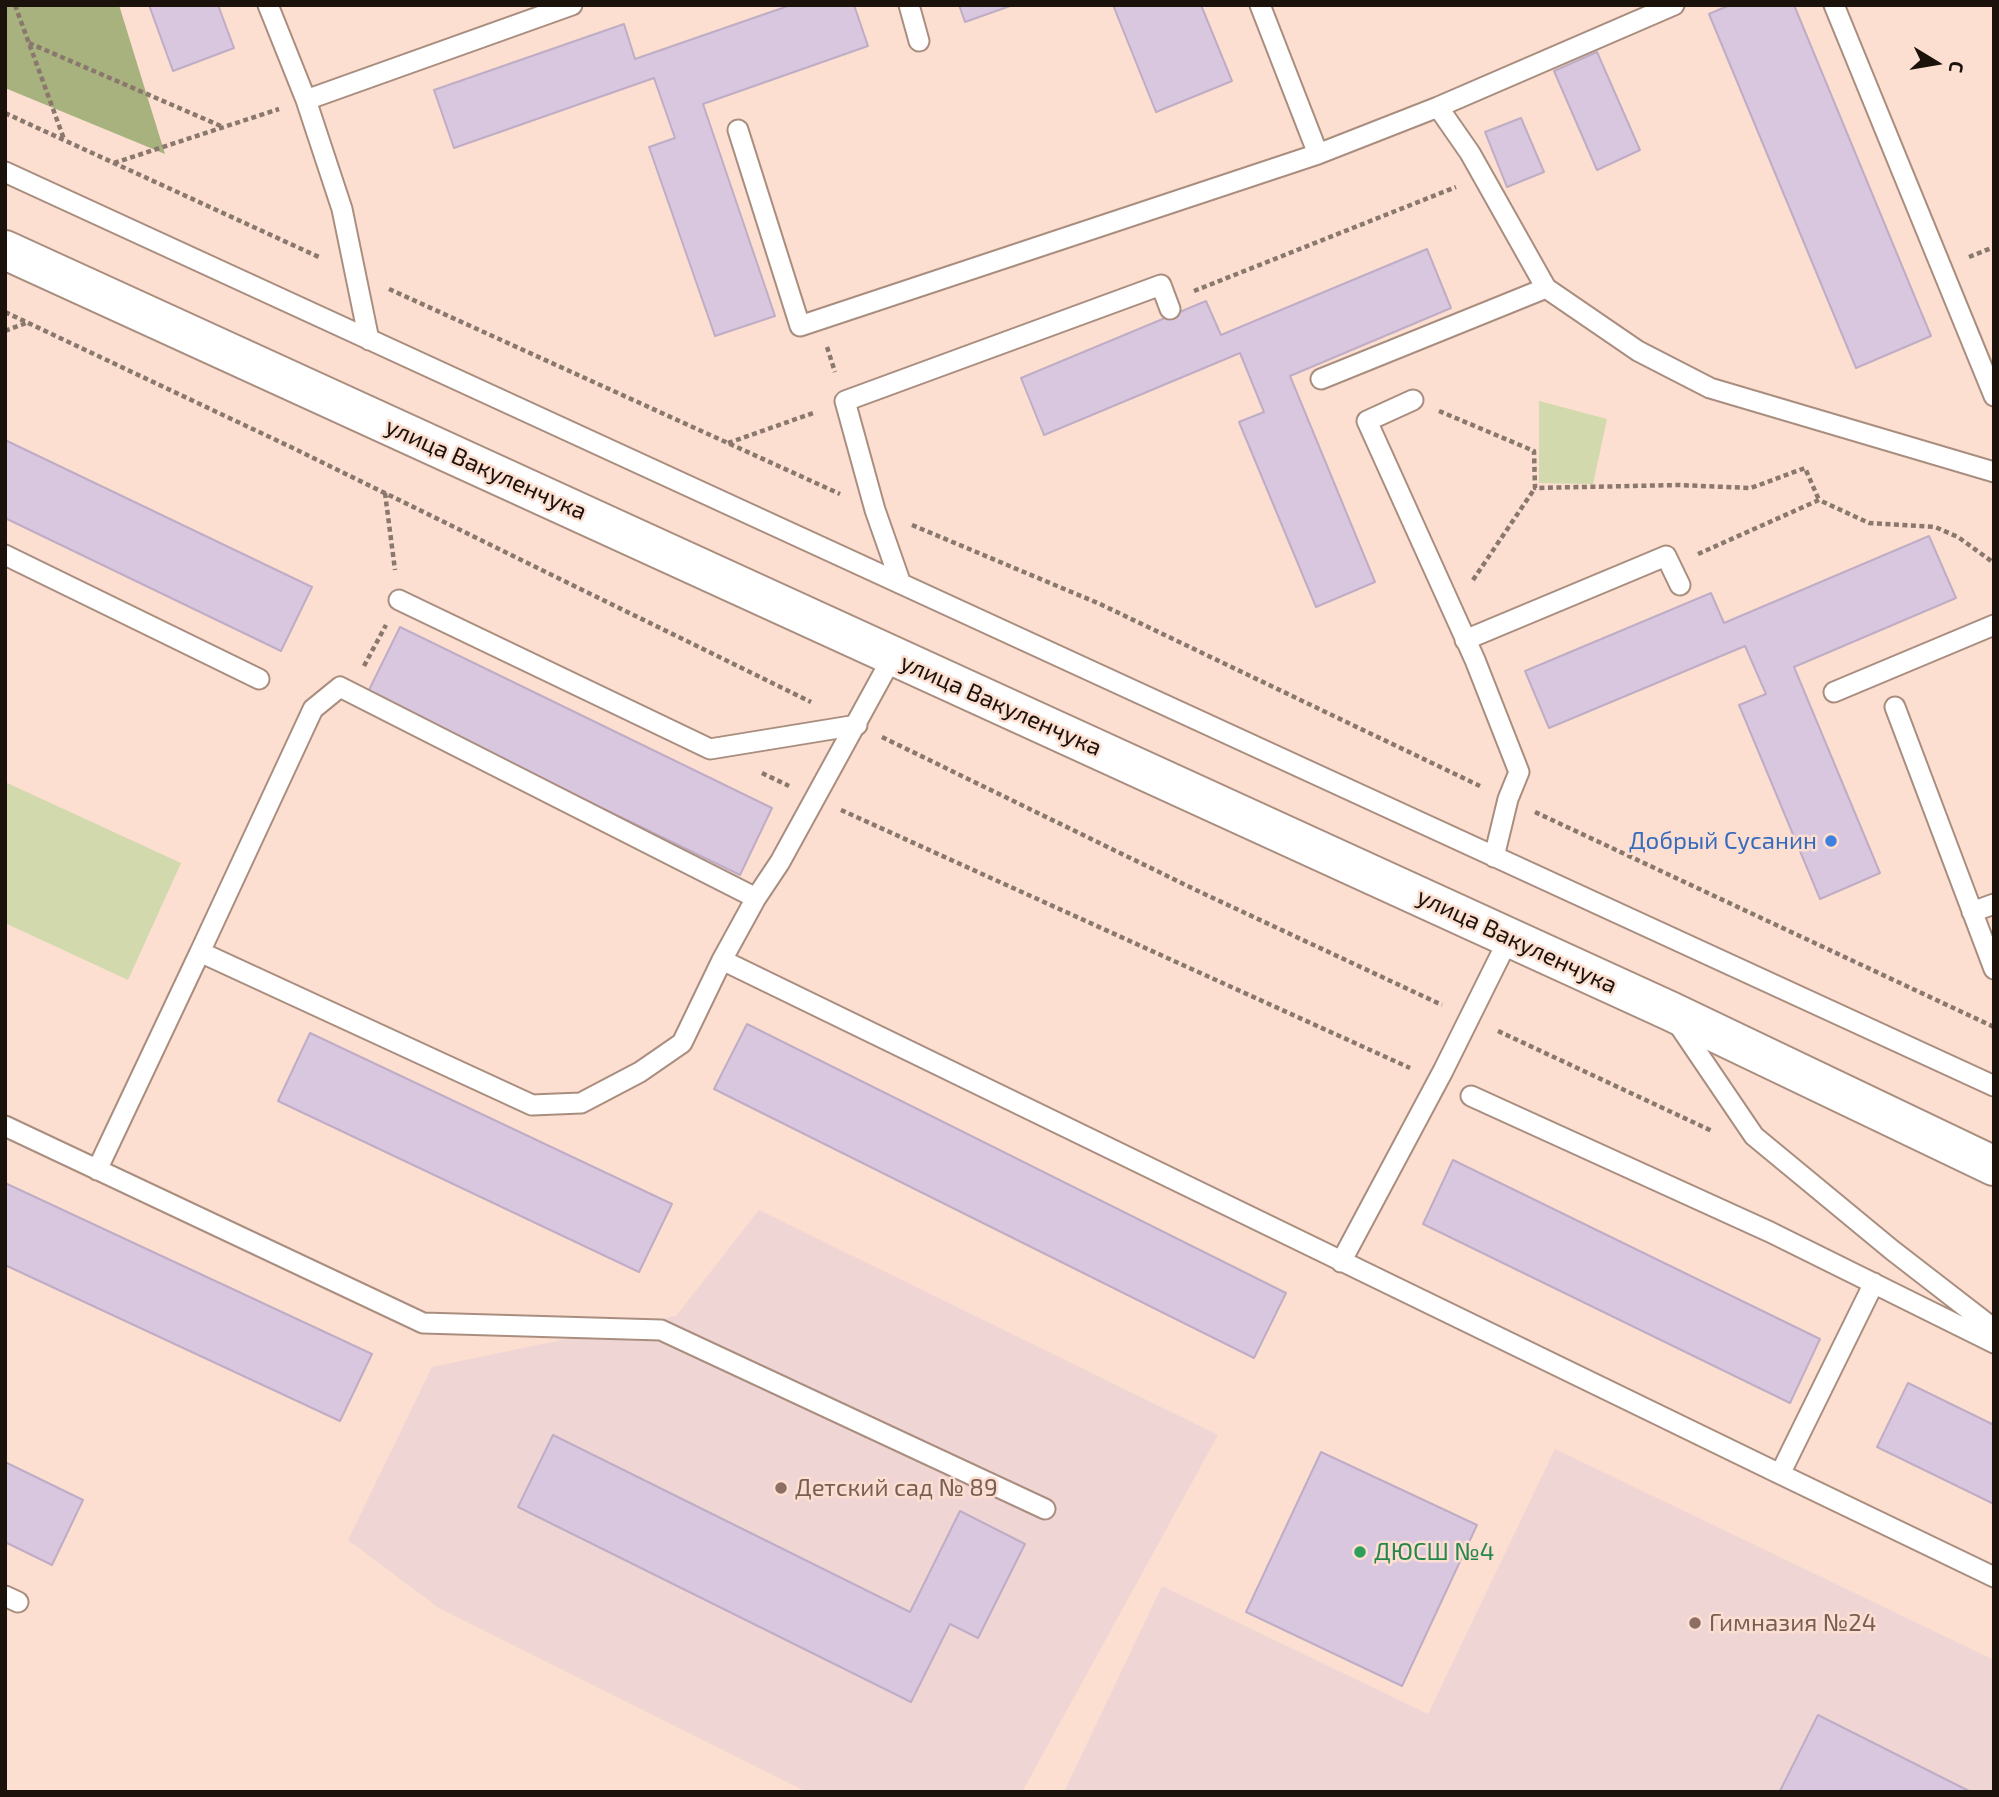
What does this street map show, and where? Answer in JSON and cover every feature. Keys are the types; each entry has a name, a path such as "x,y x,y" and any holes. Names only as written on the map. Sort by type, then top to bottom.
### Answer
{"main road":[{"name":"улица Вакуленчука","path":"5,250 1670,1011 1994,1166"}],"lane":[{"path":"268,5 306,100 342,209 369,340"},
{"path":"306,100 572,5"},
{"path":"909,5 919,41"},
{"path":"1260,5 1318,154"},
{"path":"1834,5 1994,396"},
{"path":"738,130 800,326 1318,154 1438,107 1661,8"},
{"path":"1438,107 1482,176 1546,288 1638,351 1710,388 1994,472"},
{"path":"5,172 1994,1086"},
{"path":"901,584 875,510 845,401 1161,285 1169,305"},
{"path":"1321,379 1546,288"},
{"path":"1413,400 1367,421 1475,660 1519,772 1508,799 1494,857"},
{"path":"5,555 259,679"},
{"path":"1465,640 1666,556 1681,585"},
{"path":"399,600 710,749 857,725"},
{"path":"1834,691 1994,625"},
{"path":"200,952 533,1105 581,1103 640,1073 682,1043 722,960 756,898 780,862 893,656"},
{"path":"97,1170 313,709 340,687 756,898"},
{"path":"1895,707 1994,970"},
{"path":"1972,912 1994,904"},
{"path":"1341,1262 1438,1081 1509,938"},
{"path":"722,960 1994,1577"},
{"path":"1670,1011 1754,1136 1882,1242 1994,1329"},
{"path":"1471,1096 1758,1226 1994,1343"},
{"path":"5,1126 423,1323 661,1330 1045,1509"},
{"path":"1780,1474 1874,1283"}],"path":[{"path":"15,5 64,140"},
{"path":"29,43 223,127"},
{"path":"114,163 306,100"},
{"path":"5,113 875,510 1100,604 1994,1027"},
{"path":"1169,305 1482,176"},
{"path":"5,312 385,493 1198,891 1719,1134"},
{"path":"5,331 27,323"},
{"path":"1413,400 1534,452 1535,488 1484,565"},
{"path":"728,443 845,401"},
{"path":"1535,488 1678,485 1751,488 1805,468 1819,500 1869,523 1935,527 1958,537 1994,563"},
{"path":"351,692 399,600 385,493"},
{"path":"1671,565 1819,500"},
{"path":"815,799 1438,1081"}],"shaded area":[{"name":"Детский сад № 89","path":"759,1210 1218,1435 1022,1792 807,1792 439,1608 348,1540 432,1367 676,1316"},
{"name":"Гимназия №24","path":"1555,1449 1994,1660 1994,1792 1064,1792 1162,1586 1428,1714"}],"green space":[{"path":"5,5 119,5 165,154 5,88"},
{"path":"1539,401 1607,419 1593,484 1539,483"},
{"path":"5,782 181,863 128,980 5,923"}],"building":[{"path":"149,5 218,5 234,48 173,71"},
{"path":"791,5 854,5 868,46 703,104 775,316 715,336 649,147 675,138 654,78 454,148 434,90 624,24 635,59"},
{"path":"959,5 1013,5 965,22"},
{"path":"1113,5 1201,5 1232,81 1156,112"},
{"path":"1730,5 1794,5 1931,336 1856,368 1709,14"},
{"path":"1597,52 1640,150 1597,170 1554,71"},
{"path":"1521,118 1544,172 1507,187 1485,132"},
{"path":"1427,249 1451,308 1290,376 1375,582 1316,607 1239,422 1264,412 1240,353 1044,435 1021,378 1206,301 1221,335"},
{"path":"5,440 312,587 281,651 5,518"},
{"path":"1929,536 1956,598 1794,667 1880,873 1820,899 1739,705 1766,694 1745,646 1549,728 1525,671 1711,593 1724,623"},
{"path":"400,627 772,808 740,875 367,694"},
{"path":"747,1024 1286,1293 1254,1358 714,1089"},
{"path":"310,1033 672,1204 639,1272 278,1101"},
{"path":"1453,1160 1820,1339 1790,1403 1423,1224"},
{"path":"5,1183 372,1354 340,1421 5,1265"},
{"path":"1908,1383 1994,1425 1994,1504 1877,1447"},
{"path":"553,1435 910,1612 960,1511 1025,1544 978,1638 950,1624 911,1702 518,1507"},
{"path":"1321,1452 1477,1525 1402,1686 1246,1612"},
{"path":"5,1462 83,1500 52,1565 5,1542"},
{"path":"1818,1715 1971,1792 1780,1791"}],"place":[{"name":"Добрый Сусанин","path":"1831,841"},
{"name":"Детский сад № 89","path":"781,1488"},
{"name":"ДЮСШ №4","path":"1360,1552"},
{"name":"Гимназия №24","path":"1695,1623"}]}
